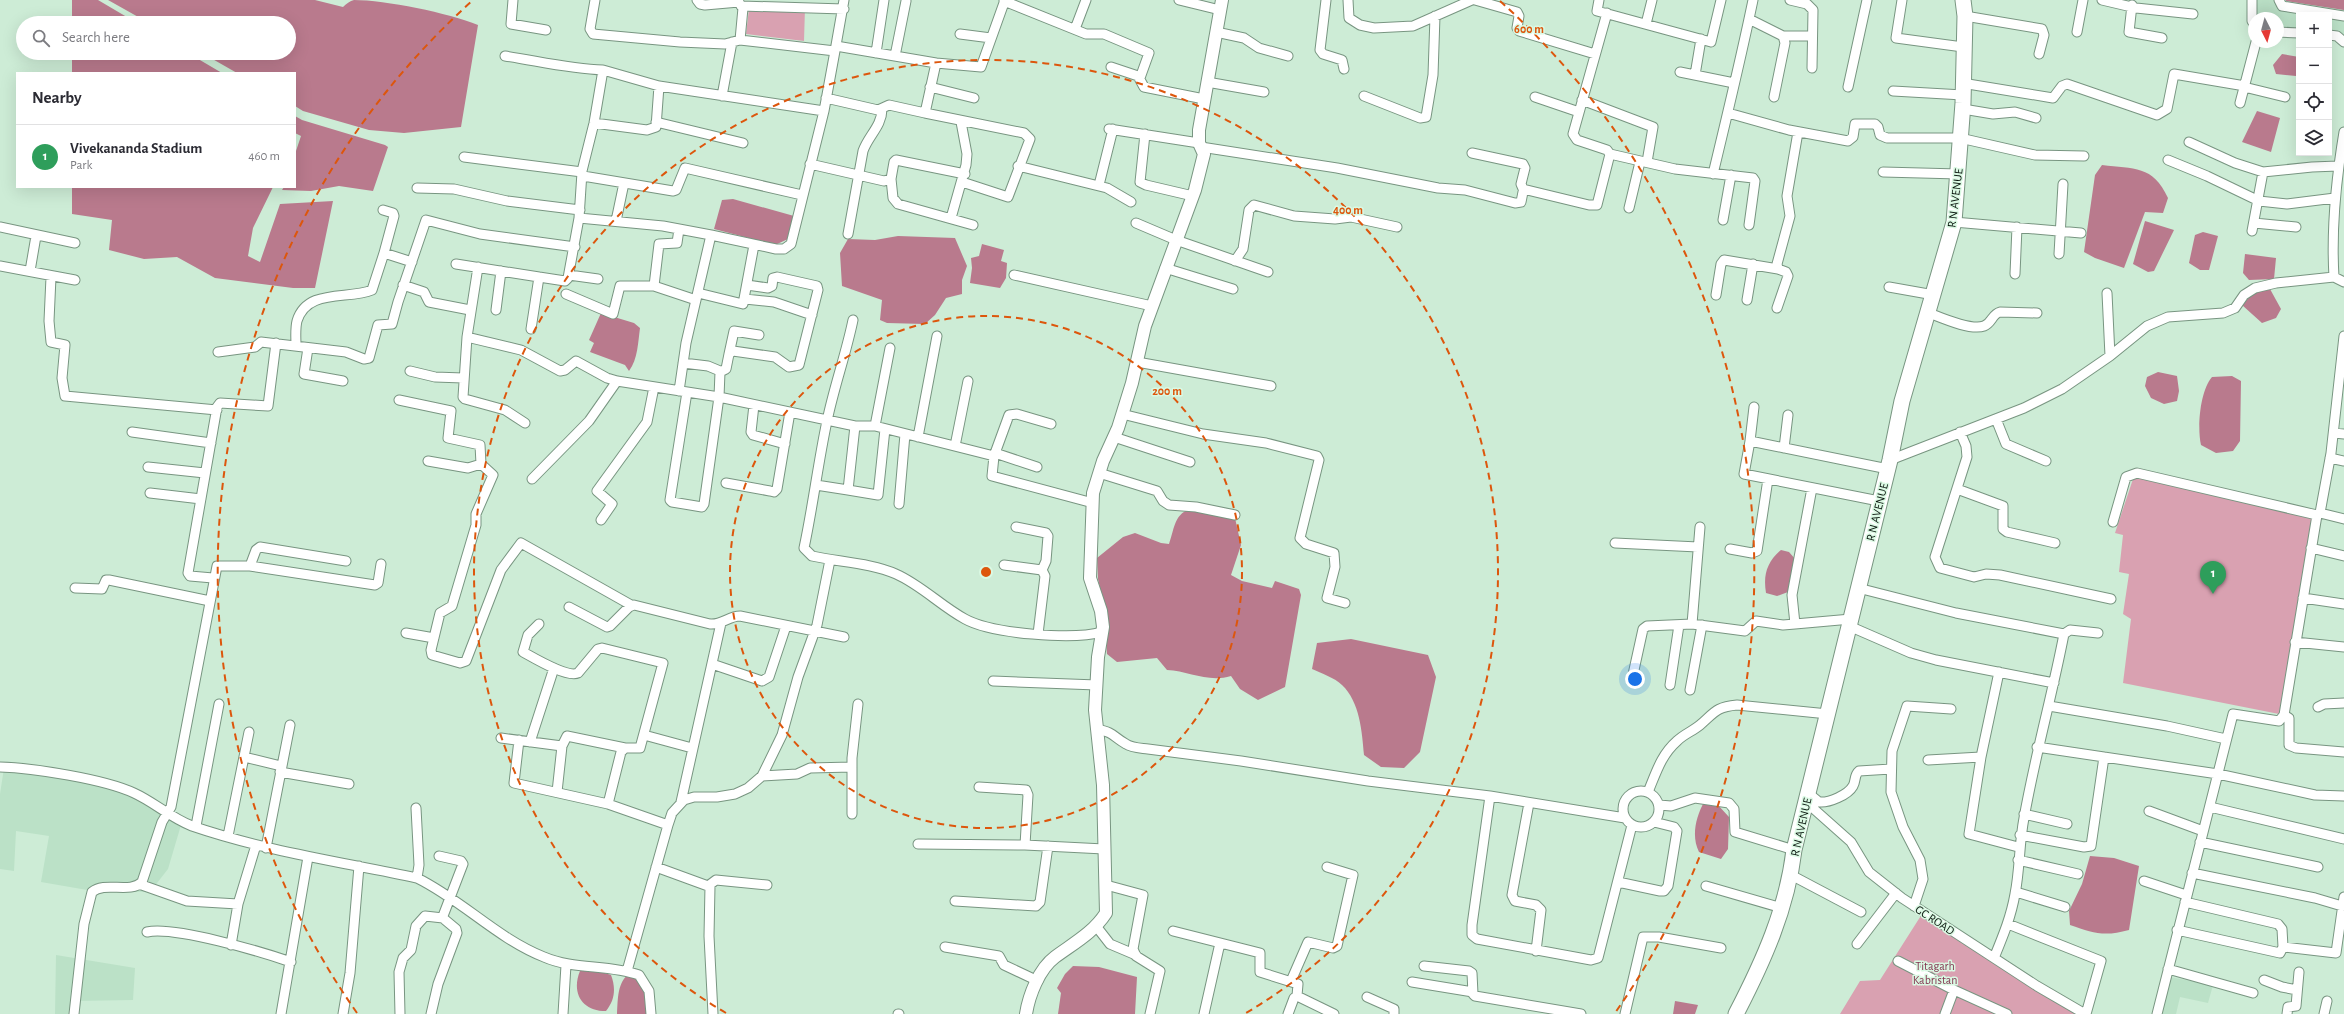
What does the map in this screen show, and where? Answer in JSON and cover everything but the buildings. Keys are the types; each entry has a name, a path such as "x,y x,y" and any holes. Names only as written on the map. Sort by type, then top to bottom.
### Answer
{"main road":[{"name":"R N AVENUE","path":"1736,1014 1758,972 1782,908 1791,875 1794,850 1889,465 1902,401 1929,313 1954,222 1959,174 1963,95 1963,47 1965,16 1963,0"}],"street":[{"path":"513,0 512,25 546,30"},
{"path":"596,0 590,29 593,34 680,42 725,44 736,41 836,49 876,53 936,63 981,67 1005,0 1089,35 1104,34 1149,54 1140,78 1144,87 1204,99"},
{"path":"417,188 454,189 507,201 616,221 679,229 754,245 782,249 788,247 792,239 824,111 844,4 739,3 705,5 700,4 697,0"},
{"path":"876,53 884,0"},
{"path":"1075,29 1086,0"},
{"path":"1026,1014 1028,999 1053,958 1076,943 1096,926 1106,912 1103,785 1095,710 1102,632 1101,611 1090,578 1093,493 1099,473 1122,414 1137,362 1145,326 1192,196 1204,154 1200,145 1204,99 1221,5 1179,0"},
{"path":"1326,0 1320,50 1323,54 1342,60 1344,69"},
{"path":"1348,0 1349,18 1360,25 1374,28 1419,25 1435,16 1474,0 1517,12 1519,31 1596,54"},
{"path":"1599,0 1597,10 1711,42 1721,0"},
{"path":"1646,24 1652,0"},
{"path":"1713,174 1753,0"},
{"path":"1790,0 1812,7 1812,68"},
{"path":"1848,87 1867,0"},
{"path":"1902,0 1896,38 1963,47"},
{"path":"2077,32 2083,0"},
{"path":"2102,0 2126,3 2136,8 2193,14"},
{"path":"2252,0 2252,12"},
{"path":"2279,0 2282,6 2344,16"},
{"path":"895,56 906,1"},
{"path":"722,96 736,41 742,24 739,3"},
{"path":"2126,3 2129,32 2162,38"},
{"path":"1607,13 1573,130 1575,138 1607,150 1610,154 1675,169 1713,174 1750,176 1754,179 1749,225"},
{"path":"1364,96 1420,118 1426,117 1433,75 1435,16"},
{"path":"1965,16 2042,28 2044,35 2039,54"},
{"path":"1748,19 1783,36 1812,36"},
{"path":"1216,32 1244,38 1259,48 1288,56"},
{"path":"2284,32 2296,33"},
{"path":"960,34 991,38"},
{"path":"2332,35 2337,36 2344,42"},
{"path":"1774,97 1785,42 1783,36"},
{"path":"1695,75 1701,39"},
{"path":"2240,103 2254,48"},
{"path":"505,56 540,61 567,68 603,70 659,86 824,111"},
{"path":"926,113 936,63"},
{"path":"1111,67 1140,78"},
{"path":"456,264 565,281 568,280 575,247 582,173 594,122 603,70"},
{"path":"1680,72 1734,83"},
{"path":"1893,91 2054,98 2062,86 2067,84 2157,115 2167,109 2174,74 2244,86 2284,97"},
{"path":"1207,82 1264,92"},
{"path":"594,122 647,130 655,128 659,86"},
{"path":"930,87 974,98"},
{"path":"1963,95 1993,114 2016,112 2036,118"},
{"path":"1535,97 1579,112"},
{"path":"826,98 882,109 889,105 961,122 1028,135 1030,139 1018,166 1010,196 1006,198 964,178 896,160 894,162 891,179 891,194 895,202 973,225"},
{"path":"1582,100 1653,127 1644,162 1629,208"},
{"path":"848,234 858,175 866,142 880,123 882,109"},
{"path":"1728,113 1798,132 1848,141 1853,138 1855,124 1875,124 1878,127 1880,136 1887,138 1960,138 2035,154 2084,156"},
{"path":"656,122 743,143"},
{"path":"951,218 964,178 967,154 961,122"},
{"path":"1099,185 1111,129 1337,168 1438,188 1465,190 1515,204 1521,202 1524,191 1521,184 1526,168 1523,164 1472,153"},
{"path":"1778,269 1777,264 1790,216 1787,196 1798,132"},
{"path":"2334,277 2335,198 2338,166 2344,132"},
{"path":"1145,134 1140,182 1146,185 1192,196"},
{"path":"2189,142 2235,163 2263,172 2312,166 2338,166"},
{"path":"1524,191 1527,190 1593,206 1597,205 1610,154"},
{"path":"464,157 582,173 624,183 675,191 685,168 802,195"},
{"path":"2168,160 2207,176 2259,201 2287,204 2335,198"},
{"path":"810,164 884,182 891,179"},
{"path":"1018,166 1099,185 1114,191 1131,202"},
{"path":"1883,172 1959,174"},
{"path":"2263,172 2259,201 2253,227 2296,228"},
{"path":"1723,220 1731,175"},
{"path":"616,221 624,183"},
{"path":"2059,254 2063,184"},
{"path":"1236,261 1243,249 1249,210 1254,205 1294,216 1335,219 1351,217 1397,227"},
{"path":"296,346 297,323 301,311 322,297 363,294 372,290 394,216 393,213 383,210"},
{"path":"218,352 255,347 260,342 346,352 364,359 369,358 378,325 392,324 403,285 426,220 480,234 575,247"},
{"path":"1954,222 2061,230 2081,233"},
{"path":"1136,223 1176,240 1268,272"},
{"path":"0,227 36,236 75,243"},
{"path":"2015,274 2017,227"},
{"path":"654,286 659,244 677,243 679,229"},
{"path":"711,235 683,363 683,392 670,500 672,502 699,507 704,504 719,397 720,371"},
{"path":"30,271 36,236"},
{"path":"566,294 611,314 614,313 620,286 654,286 740,305 744,303 745,299 754,245"},
{"path":"384,253 412,262"},
{"path":"1716,295 1722,261 1726,259 1778,269 1786,272 1788,276 1777,308"},
{"path":"1747,300 1753,264"},
{"path":"0,266 30,271 52,277 75,280"},
{"path":"478,267 470,310 467,337 463,378 464,398 505,410 525,423"},
{"path":"1165,268 1233,289"},
{"path":"496,310 501,271"},
{"path":"569,274 598,279"},
{"path":"1014,275 1152,306"},
{"path":"729,354 733,351 775,357 781,360 783,364 795,366 800,362 818,290 817,286 777,276 773,278 772,286 768,288 747,285"},
{"path":"52,277 49,321 50,335 51,342 65,345 62,368 65,396 217,410"},
{"path":"531,329 539,277"},
{"path":"1750,441 1889,465 1904,456 1960,432 2024,408 2062,389 2110,356 2147,326 2168,318 2223,313 2234,308 2244,295 2255,288 2276,283 2334,277 2344,282"},
{"path":"403,285 424,292 429,302 470,310"},
{"path":"1889,287 1934,295"},
{"path":"2107,293 2110,356"},
{"path":"745,299 774,302 812,315"},
{"path":"1929,313 1958,323 1980,326 1988,323 1995,313 2036,313"},
{"path":"853,320 846,354 827,420 804,548 812,556 895,574 965,619 986,627 1038,634 1090,635 1102,632"},
{"path":"683,363 708,366 720,371 726,369 734,331 759,335"},
{"path":"918,437 938,336"},
{"path":"2156,1014 2233,714 2279,721 2284,715 2302,598 2334,433 2344,336"},
{"path":"467,337 521,350 560,371 565,370 576,361 603,376 617,381 719,397 855,426 875,426 955,446 995,454 1037,467"},
{"path":"213,578 188,574 217,410 220,403 268,406 276,343"},
{"path":"308,348 304,374 343,381"},
{"path":"875,426 890,348"},
{"path":"1137,362 1271,386"},
{"path":"410,371 435,376 463,378"},
{"path":"532,479 589,421 617,381"},
{"path":"955,446 968,381"},
{"path":"601,520 612,504 597,492 648,422 654,387"},
{"path":"399,400 451,411 448,438 480,445 481,464 493,476 476,514 476,525 452,606 440,613 431,650 432,655 460,663 466,661 501,570 521,543 631,606 710,624 721,623 738,616 844,637"},
{"path":"754,405 751,432 753,436 785,444"},
{"path":"1754,407 1744,474 1880,501"},
{"path":"726,483 774,492 779,485 790,412"},
{"path":"1051,424 1017,414 1009,415 995,454 992,476 1093,503"},
{"path":"1122,414 1203,434 1266,443 1317,456 1319,460 1300,538 1306,544 1334,553 1335,567 1327,598 1344,603"},
{"path":"1784,448 1788,415"},
{"path":"1996,418 2006,444 2046,461"},
{"path":"848,490 855,426"},
{"path":"816,484 878,495 885,429"},
{"path":"132,432 211,443"},
{"path":"1960,432 1966,446 1967,457 1936,557 1940,568 1974,577 1986,574 2000,574 2111,599"},
{"path":"2334,433 2344,434"},
{"path":"899,504 905,434"},
{"path":"1114,437 1190,462"},
{"path":"2330,458 2344,461"},
{"path":"428,461 468,468 481,464"},
{"path":"148,467 206,473"},
{"path":"1099,473 1157,491 1163,501 1169,505 1196,507 1234,515"},
{"path":"2113,522 2126,477 2137,473 2344,519"},
{"path":"1730,549 1752,553 1757,551 1768,479"},
{"path":"1795,624 1792,595 1812,488"},
{"path":"1957,489 2003,506 2003,530 2056,544"},
{"path":"150,493 201,499"},
{"path":"1016,527 1046,533 1048,536 1046,561 1042,570 1044,576 1038,634"},
{"path":"1692,624 1700,528"},
{"path":"1615,543 1698,547"},
{"path":"250,566 256,550 260,547 346,560"},
{"path":"2311,548 2344,556"},
{"path":"681,802 694,797 717,797 734,794 748,788 762,776 782,735 798,677 814,632 830,560"},
{"path":"139,884 150,861 162,822 168,813 176,786 213,578 218,565 250,566 375,585 379,579 381,564"},
{"path":"1004,566 1042,570"},
{"path":"75,588 102,588 106,580 109,580 210,601"},
{"path":"1858,588 1956,613 2064,634 2070,630 2098,633"},
{"path":"2302,598 2344,604"},
{"path":"569,607 608,627 631,606"},
{"path":"1632,680 1643,629 1653,626 1692,624 1745,631 1756,621 1783,625 1850,623 1911,653 1936,660 2054,683"},
{"path":"627,971 668,825 672,813 681,802 721,623"},
{"path":"539,624 528,635 523,651 554,668 576,674 598,649 602,648 662,662 664,666 644,735 638,749 625,748 567,736 562,746 557,792"},
{"path":"1670,685 1679,625"},
{"path":"1690,690 1702,625"},
{"path":"712,664 762,680 766,679 769,677 786,626"},
{"path":"406,633 434,638"},
{"path":"1994,958 2008,924 2016,892 2020,835 2037,747 2049,706 2064,634"},
{"path":"2295,642 2344,647"},
{"path":"530,742 554,668"},
{"path":"1999,672 1981,758 1969,834 2018,847"},
{"path":"993,681 1097,685"},
{"path":"196,826 219,704"},
{"path":"852,814 852,767 858,704"},
{"path":"2318,708 2324,704 2344,704"},
{"path":"1648,792 1666,752 1678,740 1700,726 1714,711 1724,706 1737,705 1828,714"},
{"path":"1914,906 1923,879 1920,860 1903,826 1891,792 1892,751 1908,706 1951,709"},
{"path":"2049,706 2167,726 2226,739"},
{"path":"2284,715 2290,718 2289,745 2296,748 2344,752"},
{"path":"266,848 280,769 290,725"},
{"path":"1097,729 1110,732 1133,747 1241,761 1368,781 1529,802 1625,818 1632,825 1644,827 1654,822 1658,817 1659,805 1653,795 1648,792 1638,791 1628,796 1623,805 1625,818"},
{"path":"228,836 249,732"},
{"path":"644,735 692,748"},
{"path":"501,738 562,746"},
{"path":"519,740 513,782 608,804 668,825"},
{"path":"2037,747 2218,774 2315,795 2344,796"},
{"path":"608,804 620,752 625,748"},
{"path":"244,757 280,769 349,784"},
{"path":"1928,760 1981,758"},
{"path":"2020,835 2084,847 2091,846 2104,758"},
{"path":"0,767 84,779 120,788 134,793 168,813 196,826 256,845 308,857 417,878 451,898 531,951 566,965 627,971 639,975 643,979 649,991 651,1014"},
{"path":"762,776 797,774 810,768 852,767"},
{"path":"1807,797 1824,803 1846,793 1854,785 1858,771 1891,769"},
{"path":"979,787 1026,790 1028,795 1025,845"},
{"path":"1490,796 1472,925 1472,935 1477,939 1591,960 1598,958 1632,825"},
{"name":"GC ROAD","path":"1807,797 1851,842 1869,872 1914,906 1994,958 2085,1014"},
{"path":"1659,805 1671,806 1695,798 1729,803 1734,809 1735,832 1794,850"},
{"path":"1529,802 1512,895 1515,901 1536,905 1541,910 1536,951"},
{"path":"2210,807 2344,839"},
{"path":"416,808 419,865 417,878"},
{"path":"2149,810 2203,831"},
{"path":"2024,814 2067,824"},
{"path":"1618,882 1660,891 1664,891 1668,886 1677,831 1674,827 1654,822"},
{"path":"2200,842 2318,867"},
{"path":"918,844 1025,845 1104,850"},
{"path":"231,945 238,904 256,845"},
{"path":"955,901 1036,906 1040,902 1048,846"},
{"path":"439,856 462,863 443,918"},
{"path":"281,1014 308,857"},
{"path":"2018,860 2078,874"},
{"path":"343,1014 350,973 359,866"},
{"path":"656,867 710,886"},
{"path":"1291,981 1308,942 1333,948 1337,946 1353,876 1327,867"},
{"path":"2192,873 2315,898 2343,902 2336,953 2283,947"},
{"path":"1791,875 1861,912"},
{"path":"713,1014 709,936 710,886 716,880 767,885"},
{"path":"2144,881 2186,899 2278,924 2282,928 2283,947 2280,953 2178,930"},
{"path":"74,1014 84,924 92,892 99,889 139,884 187,901 238,904"},
{"path":"1106,885 1143,895 1133,949 1136,956"},
{"path":"1706,886 1782,908"},
{"path":"2016,892 2065,907"},
{"path":"1857,944 1896,893"},
{"path":"400,1014 398,975 403,958 411,950 416,926 425,916 443,918 456,929 457,933 438,984 431,1014"},
{"path":"2008,924 2101,961 2085,1014"},
{"path":"1096,926 1110,944 1136,956 1160,970 1150,1014"},
{"path":"148,932 156,930 231,945 291,962"},
{"path":"1173,931 1260,953 1260,972 1291,981 1299,986 1297,996 1294,998 1288,1014"},
{"path":"1626,1014 1643,937 1659,937 1721,948"},
{"path":"1204,1014 1220,943"},
{"path":"945,948 1001,956 1004,965 1038,981"},
{"path":"1898,961 1954,990 2007,1014"},
{"path":"563,1014 566,965"},
{"path":"1424,966 1469,971 1472,973 1473,992 1475,996 1581,1014"},
{"path":"2168,969 2253,993"},
{"path":"2287,1014 2288,1008 2296,1006 2299,972"},
{"path":"2264,980 2282,987 2297,990"},
{"path":"1412,982 1473,992"},
{"path":"1945,1014 1954,990"},
{"path":"1297,996 1334,1014"},
{"path":"1366,997 1394,1008 1394,1014"},
{"path":"2324,1014 2327,1000"}],"shaded area":[{"path":"72,0 98,0 125,16 72,16"},
{"path":"108,0 315,0 343,7 354,0 382,2 417,8 466,20 478,25 461,127 404,133 369,130 303,111 296,107 296,72 235,72 214,60 296,60 296,16 137,16"},
{"path":"2255,0 2344,0 2344,37 2332,34 2332,12 2296,12 2296,30 2284,29 2284,12 2255,12"},
{"path":"2344,0 2344,10 2286,1"},
{"path":"2282,54 2296,56 2296,76 2276,74 2273,65"},
{"path":"72,60 200,60 220,72 72,72"},
{"path":"2257,111 2280,118 2271,152 2242,142"},
{"path":"296,117 302,120 388,147 373,191 339,186 311,191 282,190 283,188 296,188 296,151 301,136 296,134"},
{"path":"2102,165 2133,168 2149,174 2156,179 2168,198 2163,213 2145,212 2124,268 2095,258 2084,252 2095,175"},
{"path":"72,188 273,188 253,228 248,256 260,262 280,204 333,201 315,288 293,288 215,278 177,257 144,259 109,250 112,220 72,214"},
{"path":"733,199 794,216 788,239 775,245 714,229 722,200"},
{"path":"2145,221 2174,230 2154,271 2148,272 2133,264"},
{"path":"2203,232 2218,236 2209,270 2200,270 2189,263 2195,235"},
{"path":"898,236 955,238 967,266 962,280 962,294 946,298 935,315 925,324 887,323 880,320 882,300 842,286 840,253 848,239 875,240"},
{"path":"982,244 1004,250 1001,261 1007,263 1006,278 1000,288 970,283 972,268 971,258 979,256"},
{"path":"2245,254 2276,258 2274,279 2249,280 2243,273"},
{"path":"2270,289 2281,309 2276,318 2262,323 2242,305 2255,291"},
{"path":"601,313 634,323 640,328 636,356 629,371 625,365 590,352 594,343 589,340"},
{"path":"2158,372 2177,376 2179,391 2177,401 2164,404 2151,398 2145,386 2147,377"},
{"path":"2232,376 2241,381 2240,441 2233,451 2216,453 2201,445 2199,429 2202,400 2208,383 2212,377"},
{"path":"1193,508 1235,518 1241,545 1231,575 1242,581 1272,588 1275,581 1299,589 1301,595 1285,687 1258,700 1240,689 1231,676 1214,678 1167,670 1157,658 1117,662 1107,654 1105,631 1106,615 1098,579 1097,558 1123,537 1135,533 1161,543 1169,544 1174,526 1179,517 1182,513"},
{"path":"1781,550 1789,552 1796,560 1788,592 1777,596 1766,593 1765,580 1769,564"},
{"path":"1351,639 1428,655 1436,677 1420,752 1404,768 1381,767 1364,755 1359,718 1353,700 1348,692 1336,680 1312,669 1317,643"},
{"path":"4,768 77,780 129,792 181,825 168,869 150,892 93,891 41,882 49,836 16,831 14,871 0,869 0,794"},
{"path":"1704,802 1717,804 1729,817 1728,849 1721,859 1699,852 1695,840 1697,820"},
{"path":"2090,856 2114,858 2139,866 2129,930 2105,934 2070,925 2069,911 2082,884"},
{"path":"56,955 135,968 133,1000 73,1001 71,1014 55,1014"},
{"path":"1073,966 1099,967 1137,977 1135,1014 1058,1014 1061,993 1057,988 1065,974"},
{"path":"595,970 611,975 613,980 614,994 606,1011 591,1008 585,1004 578,993 577,987 580,971"},
{"path":"630,973 642,978 650,1014 617,1014 620,986"},
{"path":"2170,977 2213,985 2208,1003 2180,997 2176,1014 2161,1014"},
{"path":"1675,1001 1698,1005 1695,1014 1673,1014"}],"green space":[{"path":"805,8 804,41 746,34 749,9"},
{"path":"2134,476 2315,517 2279,714 2123,683 2131,619 2123,614 2129,574 2119,572 2123,535 2115,533"},
{"name":"Titagarh Kabristan","path":"1922,914 2080,1014 1840,1014 1860,981 1880,980"}],"place":[{"name":"Vivekananda Stadium","path":"2213,594"}]}
